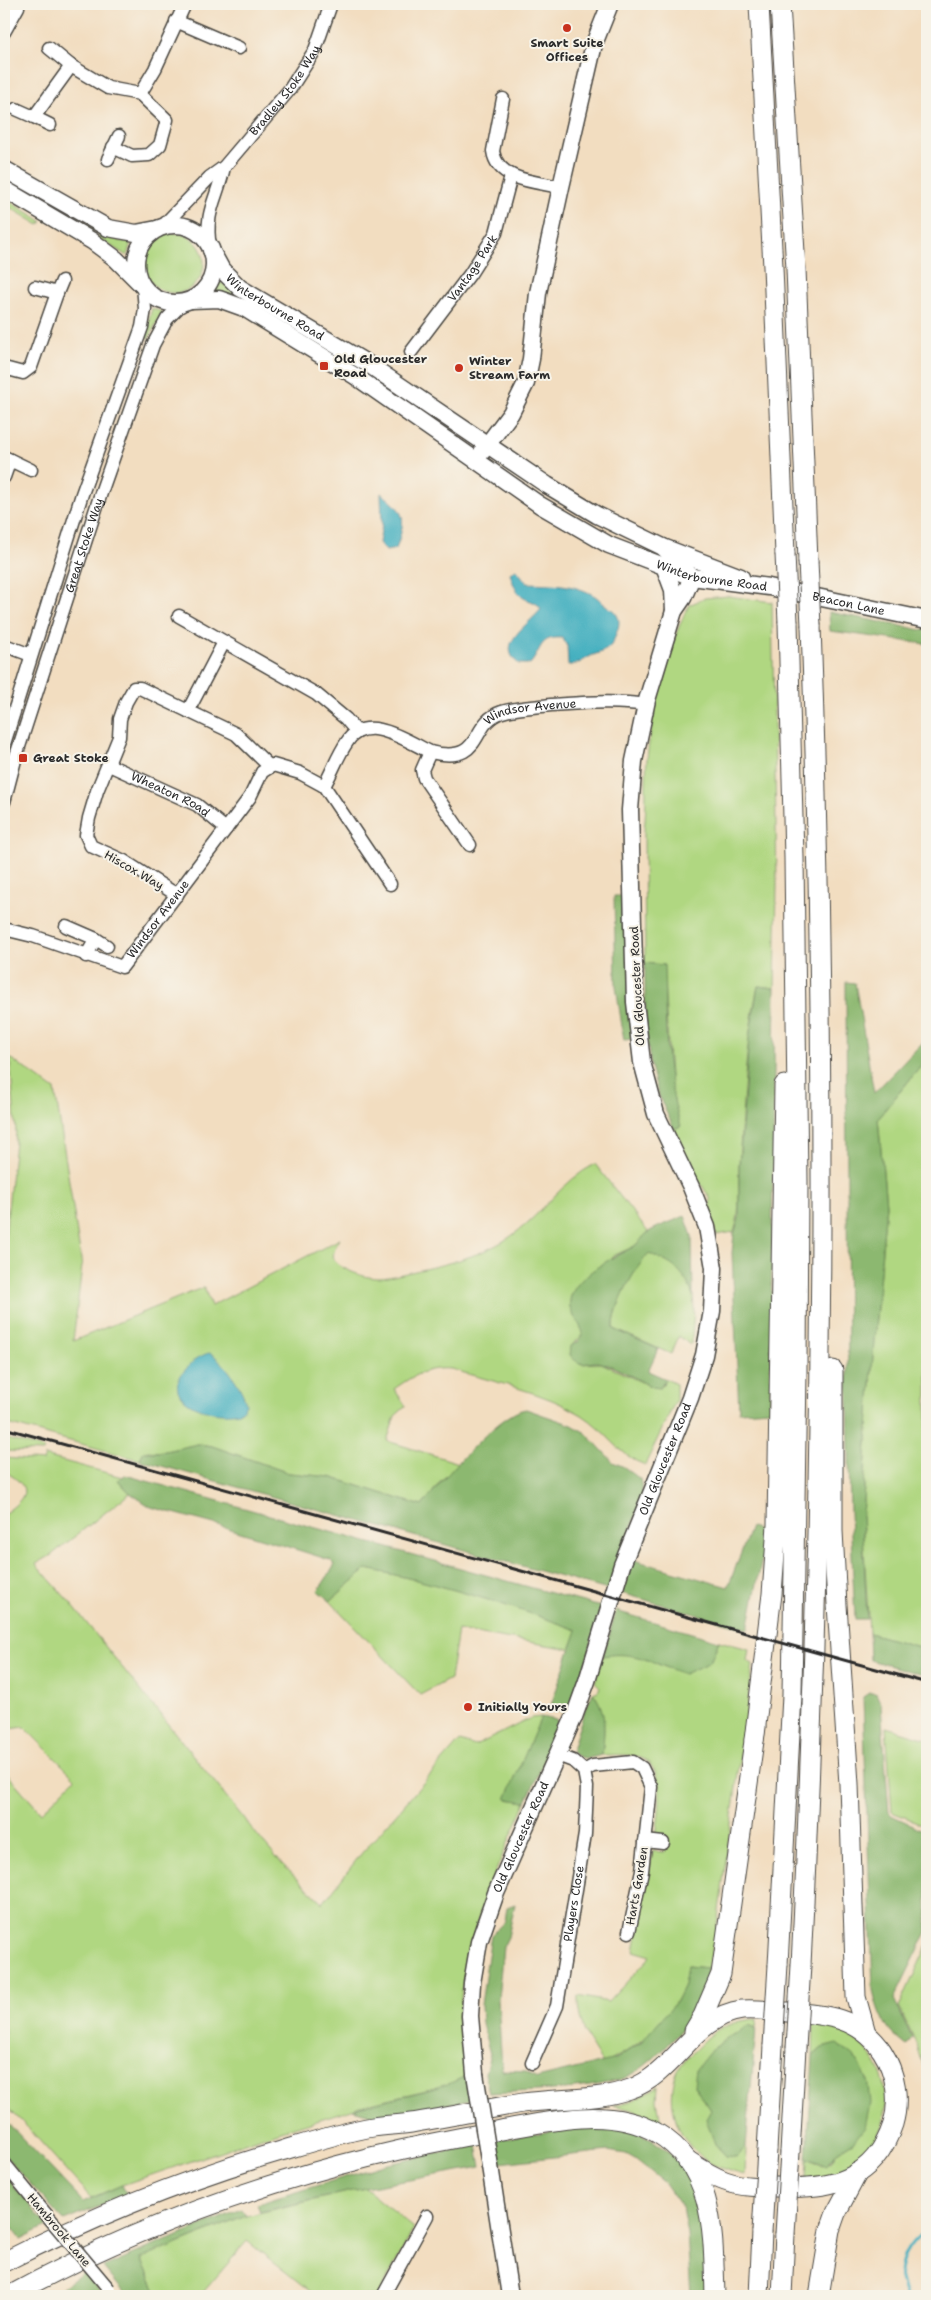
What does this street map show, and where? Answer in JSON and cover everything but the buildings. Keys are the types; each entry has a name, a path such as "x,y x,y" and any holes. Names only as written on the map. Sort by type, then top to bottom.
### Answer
{"highway":[{"path":"758,4 774,277 788,622 794,858 798,1181 792,1695 759,2296"},
{"path":"780,4 796,268 816,767 820,1319 818,1509 801,1965 782,2296"},
{"path":"816,767 827,856 832,1098 834,1531 849,1784 856,1997 866,2032"},
{"path":"754,1740 772,1594 777,1525 785,930 794,858"},
{"path":"685,2044 703,2016 721,1974 776,1594 786,1450 797,1371"},
{"path":"4,2262 80,2224 172,2187 249,2161 373,2127 407,2124 523,2103 615,2094 629,2090 655,2074 685,2044 720,2016 733,2012 754,2010 833,2016 866,2032 888,2062 892,2072 897,2099 894,2119 886,2142 874,2158 858,2172 839,2182 817,2188 744,2186 726,2182 687,2160"},
{"path":"8,2296 118,2241 291,2178 442,2140 595,2117 618,2119 639,2124 658,2134 673,2145 687,2160 700,2179 710,2211 716,2296"},
{"path":"4,2276 90,2233 178,2196 252,2170 407,2124"},
{"path":"819,2296 830,2230 836,2213 858,2172"}],"main road":[{"path":"477,460 511,414 526,383 531,359 538,293 560,187 594,44 610,4"},
{"path":"4,168 108,228 136,233 172,225 195,230 211,248 214,267 209,284 190,301 176,303 163,301 152,296 116,259 92,241 4,189"},
{"path":"142,285 136,263 138,253 146,239 159,229"},
{"name":"Winterbourne Road","path":"211,248 222,270 240,288 368,364 547,485 597,515 663,547 769,587"},
{"name":"Winterbourne Road","path":"190,301 218,299 244,308 355,376 540,505 600,540 692,577 769,587"},
{"path":"663,547 692,577"},
{"name":"Old Gloucester Road","path":"664,566 673,590 674,611"},
{"name":"Old Gloucester Road","path":"510,2296 475,2074 470,2016 472,1983 479,1942 496,1893 587,1681 622,1564 690,1398 704,1355 712,1311 714,1268 707,1227 691,1187 656,1114 642,1062 637,1033 630,810 634,761 646,705 674,611 683,598 692,577"},
{"name":"Beacon Lane","path":"769,587 927,620"}],"street":[{"path":"4,32 18,7 12,4"},
{"path":"140,94 155,69 183,4"},
{"name":"Bradley Stoke Way","path":"159,229 210,177 224,167 299,76 315,50 331,4"},
{"path":"176,21 233,42"},
{"path":"49,48 72,66 108,88 140,94 167,120 160,145 149,155 139,157 113,147"},
{"path":"34,117 72,66"},
{"path":"503,99 494,151 494,158 500,168 511,176 560,187"},
{"path":"16,109 50,126"},
{"name":"Bradley Stoke Way","path":"211,248 208,232 210,210 224,167"},
{"name":"Vantage Park","path":"412,352 470,274 496,233 511,176"},
{"path":"4,368 23,373 31,368 62,280"},
{"name":"Great Stoke Way","path":"4,744 82,494 142,327 145,309 142,285"},
{"path":"35,287 57,294"},
{"name":"Great Stoke Way","path":"4,802 19,747 102,490 153,345 167,320 179,306 190,301"},
{"path":"4,476 7,459 31,470"},
{"path":"179,616 316,694 346,718 358,732"},
{"path":"188,711 224,642"},
{"path":"4,645 31,655"},
{"path":"109,765 119,737 120,719 126,702 134,688 140,688 236,734 270,767 273,765 300,773 324,786 390,884"},
{"name":"Windsor Avenue","path":"430,752 446,756 468,750 489,720 500,713 516,708 590,702 646,705"},
{"path":"324,786 348,740 358,732 368,728 378,728 430,752 422,770 424,778 470,845"},
{"name":"Wheaton Road","path":"109,765 197,806 226,829"},
{"name":"Hiscox Way","path":"109,765 97,791 89,818 86,835 91,846 124,862 177,895"},
{"name":"Windsor Avenue","path":"4,929 33,936 122,967 250,797 262,772 270,767"},
{"path":"66,926 107,946"},
{"path":"86,956 96,939"},
{"path":"556,1755 573,1761 584,1771"},
{"name":"Harts Garden","path":"584,1771 593,1766 626,1762 638,1763 651,1787 652,1794 642,1870 629,1932"},
{"name":"Players Close","path":"532,2063 557,2006 585,1834 587,1786 584,1771"},
{"name":"Harts Garden","path":"645,1841 663,1844"},
{"name":"Hambrook Lane","path":"4,2163 112,2293"},
{"path":"383,2296 427,2216"}],"green space":[{"path":"4,176 93,229 91,233 4,183"},
{"path":"4,198 42,221 39,225 4,204"},
{"path":"101,233 119,241 131,242 127,256 98,238"},
{"path":"174,233 191,238 199,246 204,263 199,280 191,288 174,293 157,288 149,280 144,263 149,246 157,238"},
{"path":"219,280 244,298 242,302 213,292"},
{"path":"152,308 162,312 149,338 145,336"},
{"path":"728,596 772,602 777,884 775,988 758,986 750,1030 745,1075 738,1215 734,1232 716,1235 710,1212 710,1198 691,1169 674,1129 680,1126 671,1092 663,965 645,963 644,831 649,740 667,660 674,640 689,605 705,598"},
{"path":"829,612 927,631 927,644 830,631"},
{"path":"614,896 630,896 634,1039 624,1040 616,986"},
{"path":"645,963 664,965 671,1087 681,1126 674,1129 658,1092 649,1055 646,1025"},
{"path":"846,982 855,983 874,1093 927,1038 927,1059 878,1118 886,1205 874,1340 862,1515 867,1619 855,1619 850,1513"},
{"path":"758,986 775,988 770,1410 739,1412 732,1253 734,1234 739,1218 739,1167 749,1038"},
{"path":"10,1058 55,1090 82,1266 73,1341 204,1287 211,1306 340,1239 333,1255 336,1262 352,1272 372,1277 391,1277 478,1254 514,1234 572,1179 595,1164 648,1232 635,1246 613,1256 573,1315 583,1327 583,1335 571,1346 581,1364 601,1363 652,1387 662,1386 666,1379 676,1384 676,1400 645,1465 628,1456 591,1421 567,1407 518,1388 451,1369 435,1369 421,1373 394,1389 406,1406 395,1416 387,1441 459,1463 441,1481 422,1506 330,1477 289,1473 212,1446 198,1444 161,1452 147,1451 141,1456 140,1460 4,1423 4,1402 10,1402 4,1399 4,1248 16,1132"},
{"path":"927,1059 927,1649 869,1633 862,1515 874,1340 886,1205 878,1118"},
{"path":"685,1216 692,1236 693,1296 685,1279 677,1269 649,1253 637,1268 626,1289 614,1320 614,1329 658,1349 648,1371 666,1379 660,1388 652,1387 602,1363 582,1364 574,1360 570,1355 571,1346 579,1341 583,1335 571,1310 570,1300 573,1291 579,1283 596,1268 635,1245 650,1231"},
{"path":"649,1252 680,1270 686,1277 693,1295 694,1315 691,1344 679,1336 671,1354 614,1329 621,1299 637,1268"},
{"path":"526,1409 572,1425 586,1433 613,1462 624,1467 640,1479 643,1496 608,1590 140,1460 143,1452 161,1452 198,1444 212,1446 289,1473 330,1477 422,1506 455,1466 486,1435 514,1413"},
{"path":"4,1438 44,1449 43,1452 4,1451"},
{"path":"45,1456 122,1477 118,1480 130,1493 50,1556 36,1564 72,1605 262,1841 282,1864 323,1903 361,1854 460,1741 475,1746 531,1718 541,1717 507,1799 526,1802 483,1904 468,1957 460,2012 466,2076 448,2085 371,2103 259,2138 122,2185 91,2198 4,2104 4,1770 41,1813 75,1778 24,1727 10,1729 4,1712 4,1514 18,1502 24,1492 20,1482 4,1471 4,1458 43,1461"},
{"path":"125,1475 601,1607 588,1656 568,1714 550,1708 577,1630 473,1595 367,1569 330,1601 318,1591 335,1565 330,1560 218,1525 151,1507 130,1493 118,1480"},
{"path":"751,1527 767,1533 748,1629 621,1593 634,1560 728,1587"},
{"path":"367,1569 474,1595 578,1630 570,1649 458,1630 450,1679 420,1695 330,1601"},
{"path":"616,1611 719,1641 710,1662 684,1674 635,1656 603,1656"},
{"path":"869,1633 927,1649 927,1676 870,1660"},
{"path":"719,1641 749,1649 747,1661 753,1664 716,1932 708,1968 687,1966 685,1983 671,2009 651,2032 639,2042 615,2058 603,2063 584,2031 579,2014 578,1996 608,2002 651,1956 634,1951 653,1851 665,1852 667,1837 656,1835 660,1801 657,1777 653,1768 645,1760 634,1756 602,1755 604,1723 601,1708 593,1693 598,1691 600,1687 595,1682 603,1656 619,1653 633,1654 668,1668 710,1662"},
{"path":"593,1693 598,1700 603,1715 602,1755 582,1758 571,1752 585,1709"},
{"path":"869,1693 876,1693 881,1705 889,1814 927,1832 927,1932 894,1999 912,2038 907,2046 893,2034 884,2022 873,1990 863,1697"},
{"path":"541,1717 556,1720 560,1726 526,1802 506,1799"},
{"path":"886,1727 927,1739 927,1826 892,1812"},
{"path":"515,1904 508,1937 503,1947 498,1999 502,2070 525,2071 537,2078 616,2059 641,2042 675,2003 684,1985 687,1966 708,1968 703,1994 695,2011 677,2034 655,2057 643,2067 622,2079 573,2088 489,2093 485,2073 490,2054 482,2024 481,2005 491,1935 505,1921 507,1907"},
{"path":"927,1946 927,2078 918,2048 899,2007"},
{"path":"757,2019 756,2028 749,2025 713,2048 694,2085 711,2110 715,2144 726,2156 736,2157 746,2147 745,2175 710,2163 690,2146 677,2122 672,2096 678,2070 709,2036 730,2024"},
{"path":"814,2022 841,2031 863,2046 877,2066 885,2088 885,2112 878,2134 863,2155 835,2174 806,2180 807,2158 821,2165 831,2162 837,2152 854,2141 867,2079 858,2061 839,2045 822,2048 813,2056"},
{"path":"749,2025 756,2028 746,2147 736,2157 726,2156 715,2144 706,2119 711,2110 694,2085 696,2069 713,2048"},
{"path":"838,2044 858,2061 867,2079 870,2102 865,2127 854,2141 837,2152 826,2166 807,2158 813,2056 822,2048"},
{"path":"466,2076 470,2100 381,2117 353,2109 439,2087"},
{"path":"658,2086 657,2100 661,2123 636,2111 613,2105 626,2103"},
{"path":"4,2119 83,2202 122,2185 127,2195 64,2221 4,2155"},
{"path":"590,2126 621,2127 635,2132 653,2141 671,2154 684,2171 693,2189 699,2210 703,2231 708,2296 691,2296 687,2234 682,2207 665,2183 635,2159 626,2154 608,2151 500,2163 497,2139"},
{"path":"477,2145 481,2167 365,2188 260,2212 257,2204 384,2165"},
{"path":"4,2174 47,2226 21,2239 4,2218"},
{"path":"365,2188 414,2228 378,2296 316,2296 247,2241 200,2296 159,2296 141,2259 246,2216"},
{"path":"242,2209 246,2216 141,2259 159,2296 127,2296 103,2267"},
{"path":"84,2272 105,2296 63,2296 58,2291"}],"water":[{"path":"381,493 400,511 403,523 396,549 386,551 379,543 382,525"},
{"path":"516,569 527,583 570,586 587,592 612,610 618,616 619,624 611,645 604,651 592,655 579,663 568,665 567,645 562,638 549,639 544,642 530,664 519,664 512,657 510,649 512,642 516,635 541,609 537,604 521,596 517,591 510,573"},
{"path":"209,1353 226,1367 237,1383 246,1404 242,1411 218,1413 204,1410 192,1405 183,1398 178,1390 179,1380 187,1368 202,1355"}],"waterway":[{"path":"906,2296 900,2276 905,2253 917,2238 927,2230"}],"railway":[{"path":"4,1428 927,1683"}],"place":[{"name":"Smart Suite Offices","path":"567,28"},
{"name":"Old Gloucester Road","path":"324,366"},
{"name":"Winter Stream Farm","path":"459,368"},
{"name":"Great Stoke","path":"23,758"},
{"name":"Initially Yours","path":"468,1707"}]}
